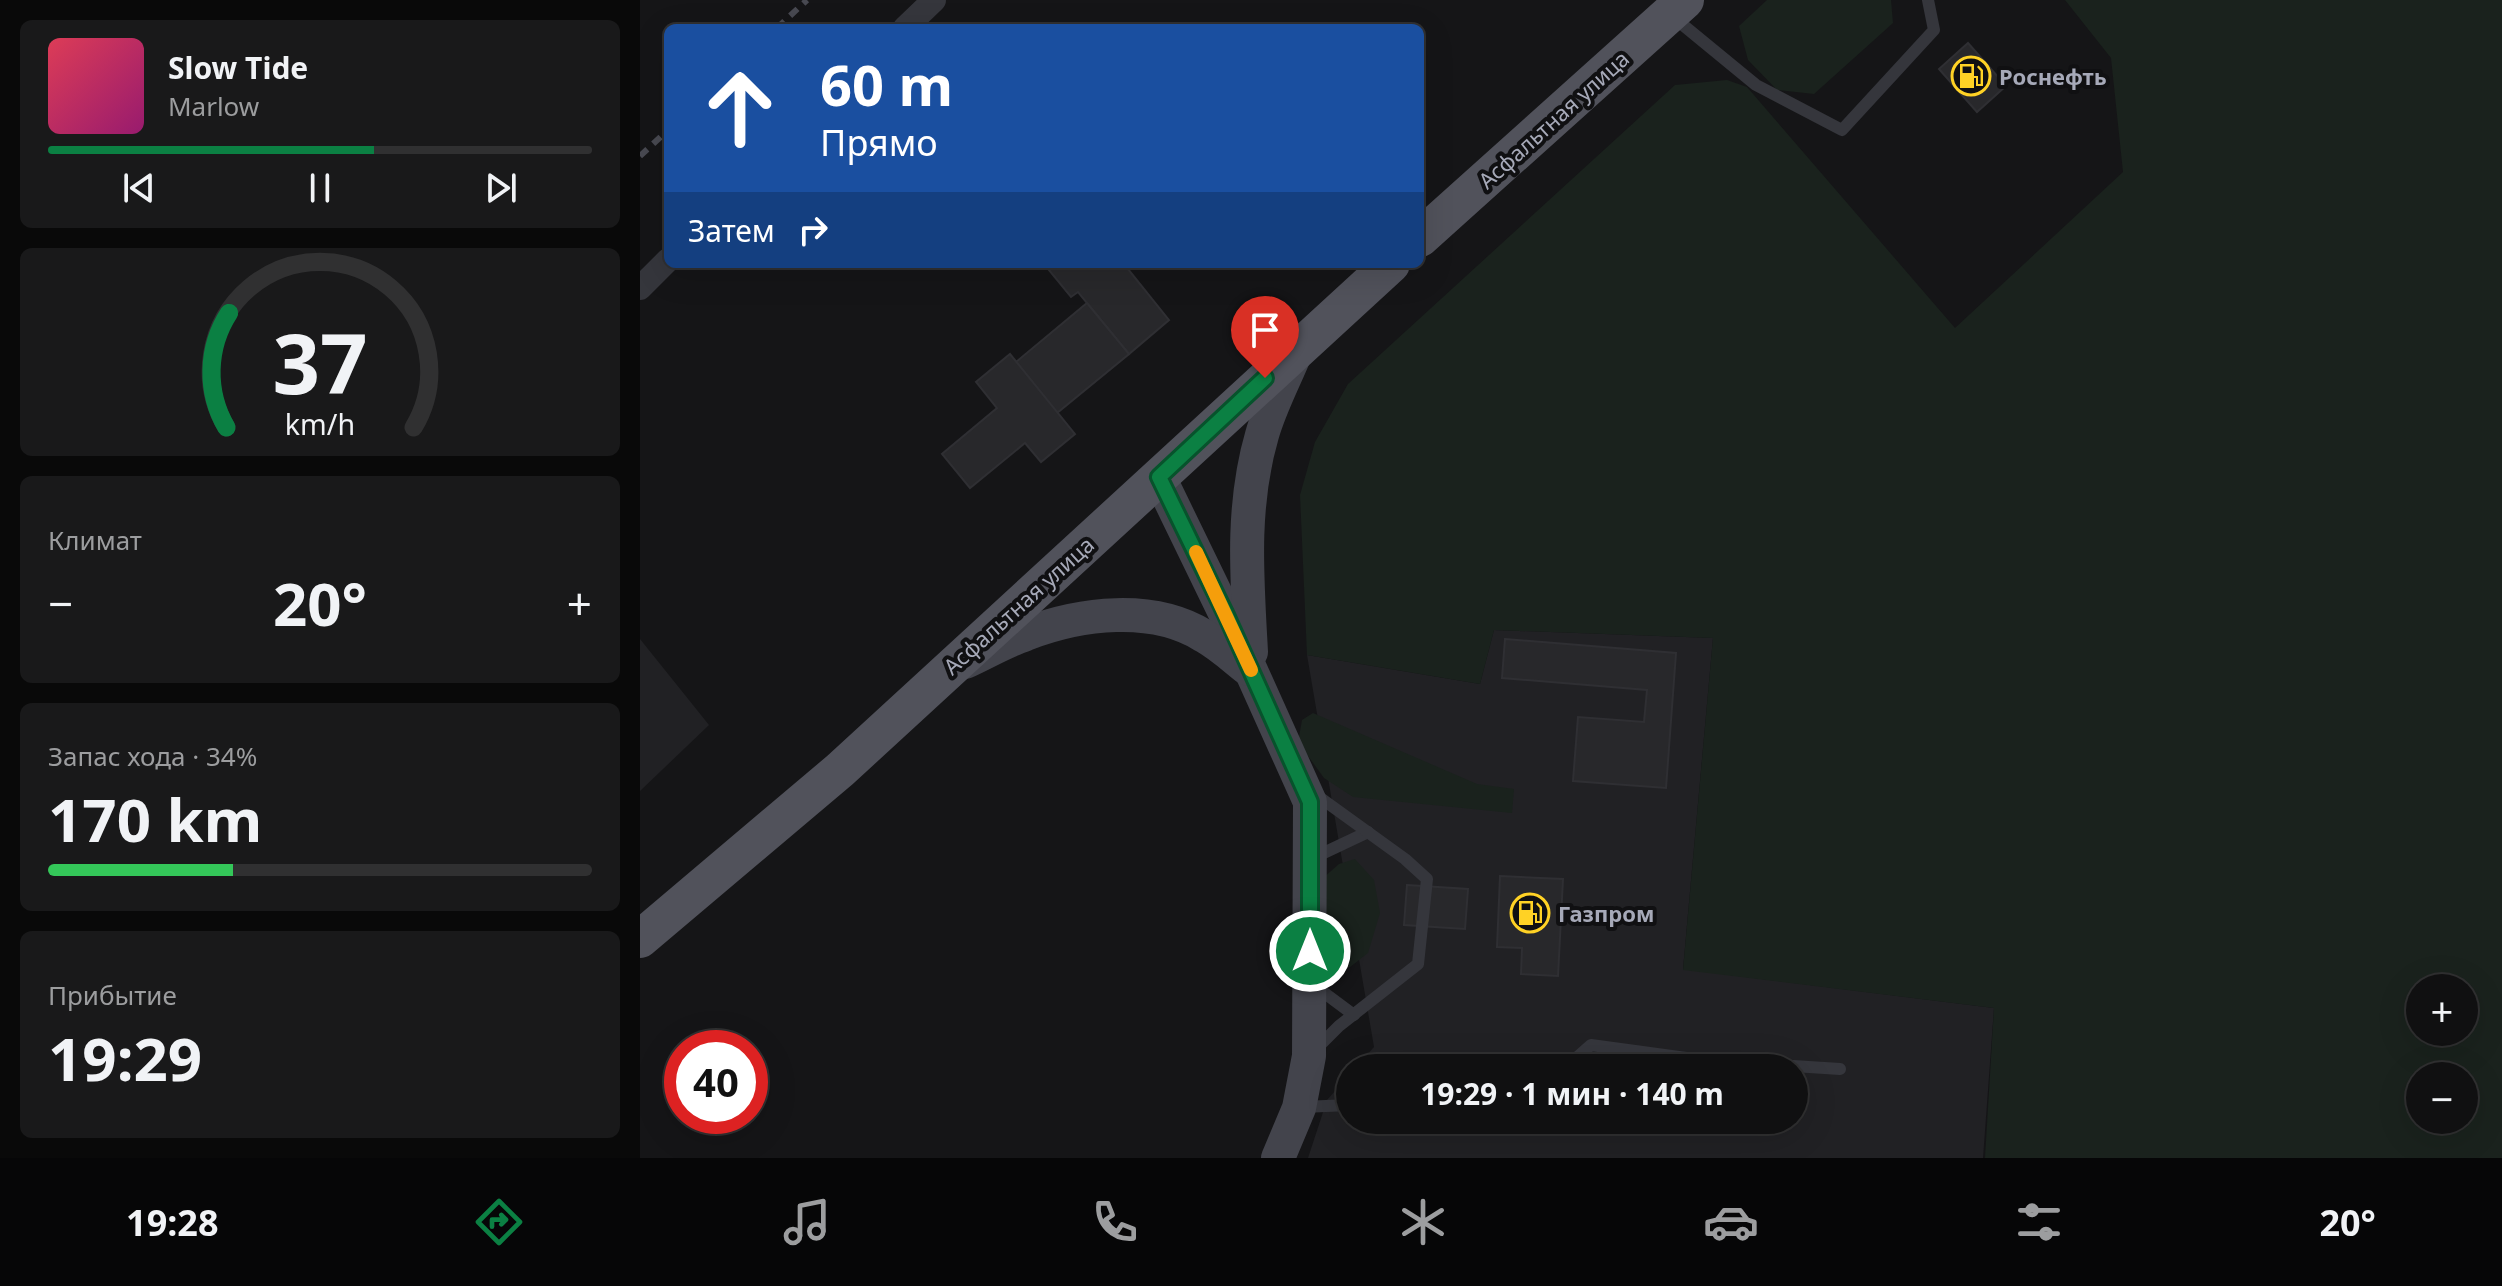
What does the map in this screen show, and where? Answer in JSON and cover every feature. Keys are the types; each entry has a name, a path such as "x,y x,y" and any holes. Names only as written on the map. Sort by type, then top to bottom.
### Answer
{"main road":[{"name":"Асфальтная улица","path":"1424,234 1677,7"},
{"name":"Асфальтная улица","path":"640,939 840,770 1387,268"}],"street":[{"path":"909,24 934,0"},
{"path":"640,288 664,264"},
{"path":"1252,672 1246,567 1252,473 1262,432 1299,347"},
{"path":"1159,477 1310,802 1309,1056 1299,1108 1278,1158"},
{"path":"944,672 1027,633 1087,618 1128,613 1165,619 1203,635 1252,672"}],"lane":[{"path":"1677,7 1756,85 1842,130 1934,30 1928,0"},
{"path":"1303,785 1405,859 1427,879 1418,964 1309,1056"},
{"path":"1310,860 1368,832"},
{"path":"1310,982 1354,1015"},
{"path":"1581,1054 1591,1045 1657,1054"},
{"path":"1808,1067 1840,1069"},
{"path":"1299,1108 1336,1106"}],"shaded area":[{"path":"1767,0 1891,0 1893,23 1814,94 1777,90 1748,60 1739,26"},
{"path":"2065,0 2502,0 2502,1158 1985,1158 1994,1008 1683,970 1713,638 1494,630 1480,684 1307,655 1300,495 1315,442 1348,384 1675,85 1727,80 1747,87 1955,328 2123,172 2111,58"},
{"path":"1494,630 1713,638 1683,969 1994,1008 1983,1158 1308,1158 1327,1100 1336,1090 1336,1134 1808,1134 1808,1054 1368,1054 1374,1047 1307,655 1480,684"},
{"path":"640,639 709,725 640,791"},
{"path":"1313,713 1477,784 1514,789 1512,813 1353,797 1324,778 1298,742 1302,720"},
{"path":"1355,859 1374,880 1380,913 1368,953 1350,967 1334,967 1322,879 1339,864"}],"building":[{"name":"Роснефть","path":"1968,43 2006,86 1977,112 1939,69"},
{"path":"1047,268 1127,268 1169,320 1129,354 1078,292 1071,297"},
{"path":"1087,303 1129,354 1057,413 1016,362"},
{"path":"1010,354 1075,434 1041,462 1025,443 970,488 942,454 997,408 976,382"},
{"path":"1505,639 1676,653 1666,788 1573,781 1578,717 1644,722 1647,690 1502,678"},
{"name":"Газпром","path":"1500,876 1563,879 1558,976 1521,974 1522,948 1497,947"},
{"path":"1407,885 1468,889 1465,929 1404,925"}],"railway":[{"path":"781,24 807,0"},
{"path":"640,156 664,134"}],"slow traffic":[{"path":"1196,552 1251,670"}],"place":[{"name":"Роснефть","path":"1971,76"},
{"name":"Газпром","path":"1530,913"}],"route":[{"path":"1265,378 1159,477 1226,615 1310,802 1310,951"}]}
